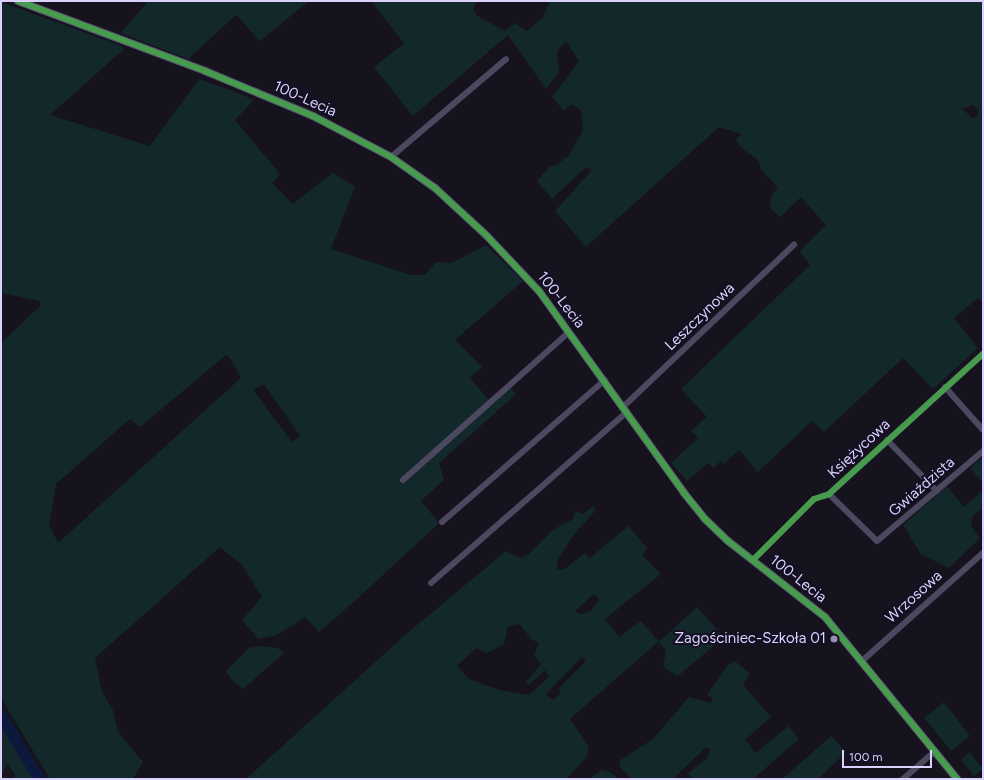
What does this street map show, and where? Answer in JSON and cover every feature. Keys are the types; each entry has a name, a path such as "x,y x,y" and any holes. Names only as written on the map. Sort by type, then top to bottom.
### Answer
{"street":[{"name":"100-Lecia","path":"18,1 265,95 323,121 391,157 435,188 486,235 539,291 605,380 684,493 717,531 814,607 862,661 957,779"},
{"path":"391,157 506,59"},
{"name":"Leszczynowa","path":"431,583 625,410 794,245"},
{"path":"403,480 569,332"},
{"name":"Księżycowa","path":"753,560 814,499 829,494 983,354"},
{"path":"442,522 605,380"},
{"path":"945,387 983,430"},
{"path":"887,440 937,491"},
{"name":"Gwiaździsta","path":"829,494 877,541 983,450"},
{"name":"Wrzosowa","path":"862,661 983,553"},
{"path":"903,779 935,751"}],"green space":[{"path":"148,1 309,1 260,41 236,15 188,59 121,33"},
{"path":"371,1 477,1 473,8 476,15 505,31 515,23 527,31 543,17 550,1 983,1 983,303 978,298 954,318 978,348 933,389 903,358 824,432 812,421 758,472 739,450 724,464 721,461 713,468 708,463 687,481 671,463 698,438 691,431 707,417 681,389 810,265 800,251 826,225 801,197 780,217 770,208 771,196 778,187 761,170 759,161 740,147 736,139 742,134 719,127 586,247 555,211 592,170 586,167 552,199 537,181 550,166 555,166 568,156 583,131 581,110 572,104 564,111 552,97 579,61 566,41 557,51 559,72 546,89 508,35 413,116 374,67 404,43","holes":["973,105 979,111 974,119 962,109"]},
{"path":"1,2 119,45 124,49 50,115 150,146 199,79 254,100 235,120 280,174 272,183 293,204 333,173 355,187 331,249 411,275 425,275 436,262 452,263 486,245 523,281 455,340 482,367 470,378 489,400 508,385 516,394 439,463 444,480 421,501 439,523 319,632 305,617 277,635 258,639 242,620 262,597 242,565 220,547 95,658 102,692 113,710 118,732 143,762 133,779 50,779 1,698 1,343 41,305 40,301 1,293","holes":["226,355 231,359 241,378 58,543 49,525 56,484 130,419 140,427","264,384 300,436 292,442 253,390"]},
{"path":"983,457 983,483 970,468"},
{"path":"947,486 964,507 983,490 983,507 972,517 971,526 980,538 949,568 921,554 903,525"},
{"path":"593,506 596,510 572,537 558,559 557,569 563,570 585,553 590,558 628,526 647,548 642,555 661,574 605,619 619,637 641,621 659,642 697,607 724,637 678,676 663,667 666,650 658,642 570,719 589,747 587,757 566,779 246,779 404,636 506,551 521,558 529,554 553,530 573,519 576,511 583,514","holes":["594,594 599,600 592,610 582,614 574,612","520,624 531,639 539,643 534,655 541,664 526,682 529,685 545,670 549,677 529,695 499,690 469,679 457,666 476,648 487,653 504,644 508,626","582,657 586,661 559,688 561,693 552,700 546,694"]},
{"path":"261,646 277,648 285,652 243,689 232,680 226,671 250,647"},
{"path":"735,661 750,673 743,685 771,717 745,740 756,753 788,726 799,739 753,779 692,779 688,773 707,758 710,749 706,747 673,779 632,779 620,767 619,761 653,739 689,697 711,703 713,698 707,695 727,666"},
{"path":"944,702 970,736 951,751 924,718"},
{"path":"1,725 14,748 35,779 14,779 15,774 7,764 1,776"},
{"path":"831,736 846,752 818,779 782,779"},
{"path":"970,752 983,769 974,776 961,760"},
{"path":"601,770 610,772 619,779 589,779"}],"waterway":[{"path":"1,715 39,779"}],"cycle path":[{"path":"18,1 205,71 313,116 391,157 435,188 486,235 539,291 684,493 705,519 728,541 825,617 957,779"},
{"path":"753,560 814,499 829,494 983,354"}],"place":[{"name":"Zagościniec-Szkoła 01","path":"834,639"}]}
